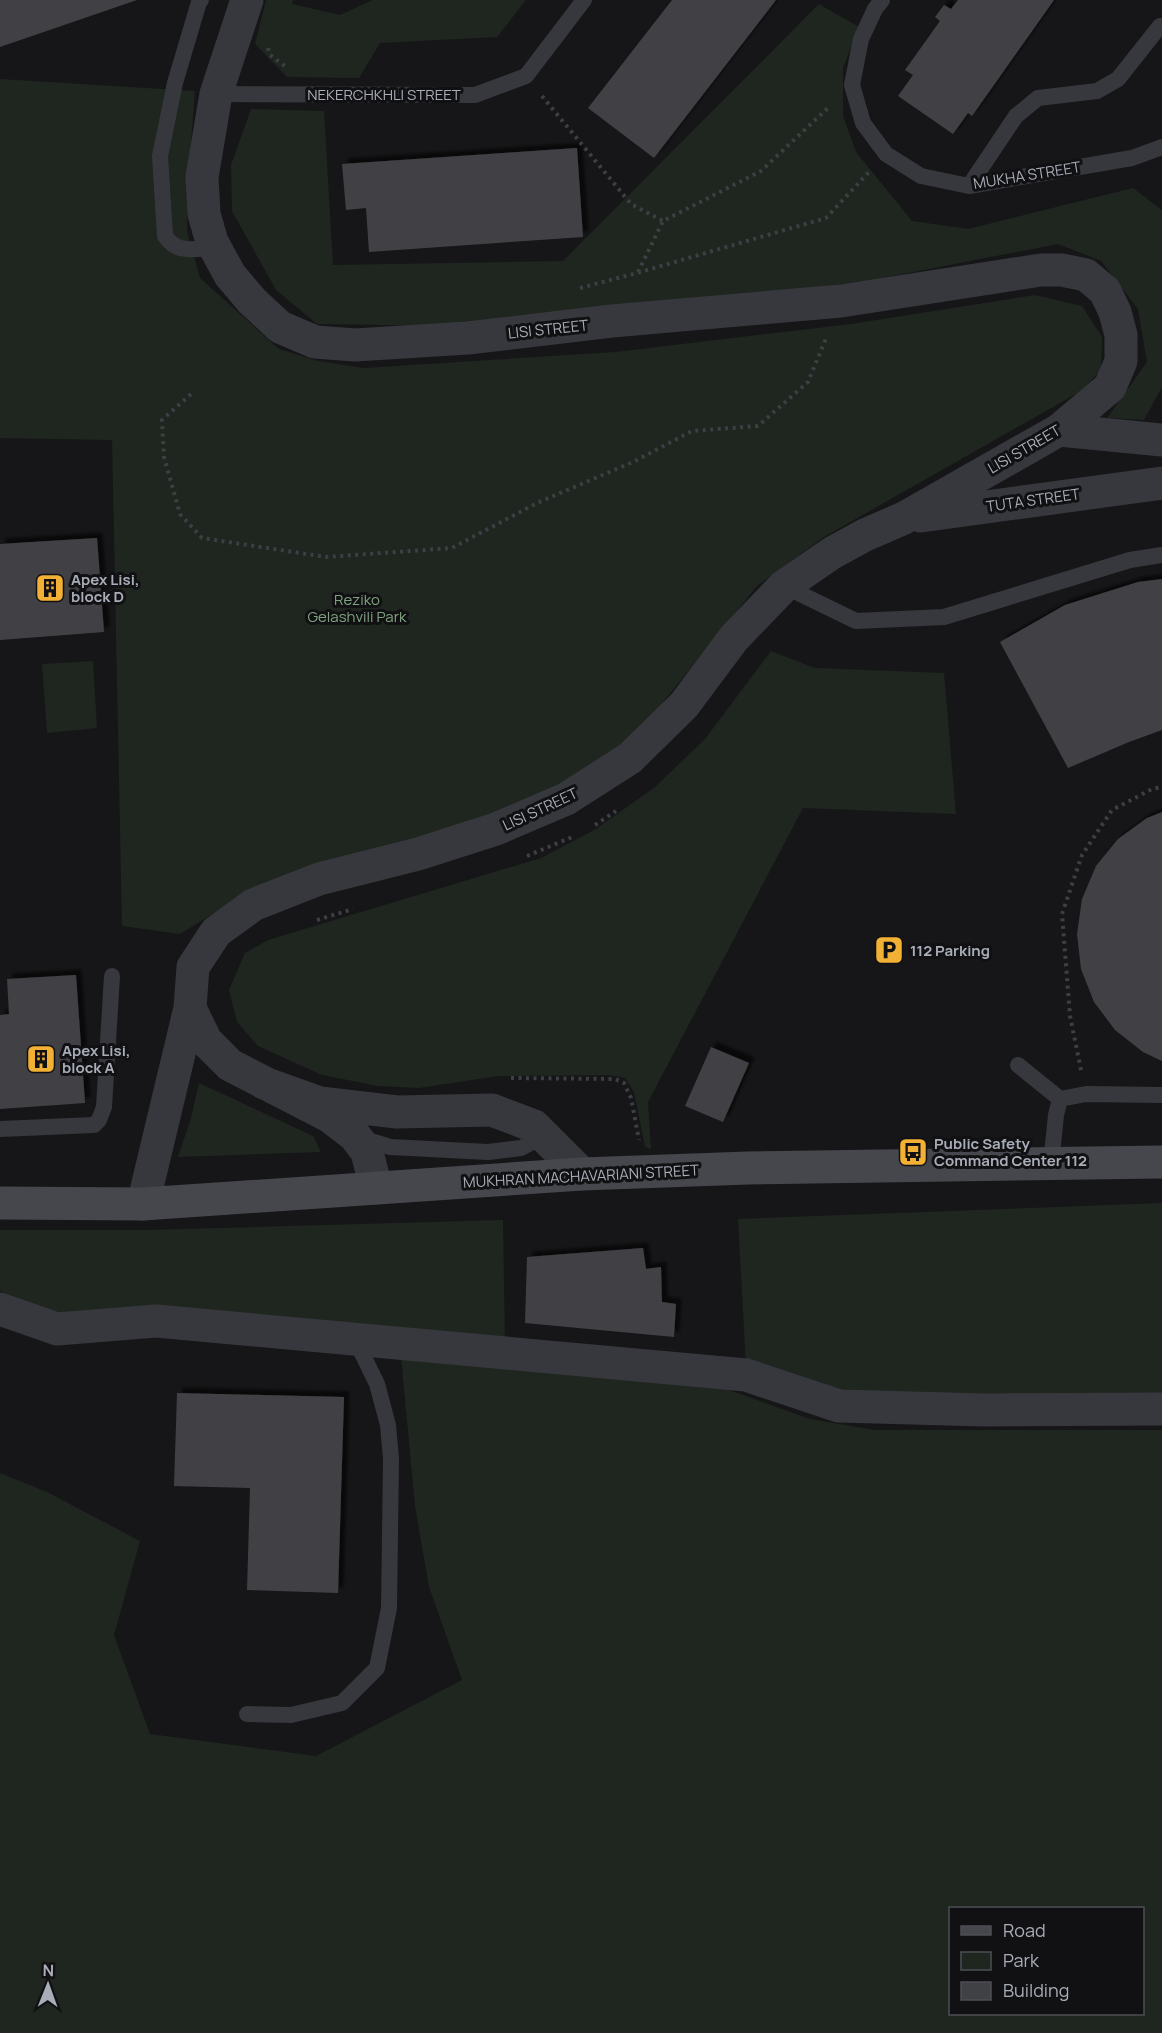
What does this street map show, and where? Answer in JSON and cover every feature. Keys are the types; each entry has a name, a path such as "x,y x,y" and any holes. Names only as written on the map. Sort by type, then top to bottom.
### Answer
{"main road":[{"name":"MUKHRAN MACHAVARIANI STREET","path":"0,1203 143,1204 582,1174 748,1168 1162,1162"}],"street":[{"name":"LISI STREET","path":"143,1204 190,1008 193,967 216,932 254,906 319,879 418,854 496,829 566,799 630,758 684,705 734,638 784,586 832,553 904,518 1059,430 1110,387 1121,361 1121,335 1115,312 1105,291 1086,275 1062,270 1041,270 841,301 612,321 468,338 355,345 315,342 280,327 259,308 230,275 215,248 204,214 202,177 216,94 247,0"},
{"path":"1059,430 1161,437"},
{"path":"1118,489 1142,463 1161,437"},
{"name":"TUTA STREET","path":"904,518 1162,483"},
{"path":"190,1008 206,1041 230,1065 329,1116 355,1136 367,1152 376,1188"},
{"path":"264,1083 320,1103 397,1112 492,1110 534,1126 582,1174"},
{"path":"0,1309 57,1329 156,1321 613,1361 746,1375 839,1406 985,1410 1162,1408"}],"lane":[{"path":"201,0 175,83 160,156 160,167 165,236 172,246 179,249 215,248"},
{"path":"526,76 584,0"},
{"name":"MUKHA STREET","path":"882,0 875,9 861,39 852,85 863,123 886,154 921,176 969,186 1132,158 1162,147"},
{"path":"969,186 1016,116 1038,98 1097,92 1118,79 1160,26"},
{"name":"NEKERCHKHLI STREET","path":"216,94 475,95 526,76"},
{"path":"784,586 856,621 944,617 1130,560 1162,555"},
{"path":"0,1129 94,1125 99,1120 104,1107 112,976"},
{"path":"1018,1065 1060,1099 1086,1094 1162,1095"},
{"path":"1051,1164 1060,1099"},
{"path":"355,1136 390,1147 488,1152 521,1148 544,1136"},
{"path":"247,1714 291,1714 342,1703 377,1668 389,1608 391,1459 388,1425 377,1384 355,1339"}],"path":[{"path":"266,44 270,55 280,64 291,69"},
{"path":"526,76 631,204 663,221"},
{"path":"637,273 663,221 761,171 852,85"},
{"path":"570,290 826,218 886,154"},
{"path":"191,394 162,420 164,457 180,514 202,538 326,557 452,548 537,503 633,462 692,431 758,426 808,382 841,301"},
{"path":"1086,1094 1070,1016 1062,914 1082,855 1112,810 1152,789 1162,787"},
{"path":"588,828 606,819 623,806"},
{"path":"516,860 579,833"},
{"path":"307,923 362,906"},
{"path":"501,1078 615,1079 624,1083 631,1098 646,1172"}],"green space":[{"path":"266,0 293,0 292,4 340,15 373,0 526,0 497,37 380,43 359,78 287,77 255,44"},
{"path":"819,4 859,27 843,68 843,116 856,152 912,221 968,229 1133,188 1162,210 1162,387 1144,420 1107,418 1147,362 1138,309 1101,261 1058,244 872,280 580,317 449,326 317,324 276,290 232,211 231,165 251,109 324,111 333,265 563,261"},
{"name":"Reziko Gelashvili Park","path":"0,79 195,91 188,181 187,231 200,278 279,349 318,361 364,368 615,352 851,324 1035,295 1082,306 1102,337 1101,370 1081,391 824,537 757,586 630,743 567,788 483,823 258,886 180,934 122,926 112,440 0,438"},
{"path":"771,651 815,668 944,673 956,814 803,808 648,1102 651,1149 645,1147 634,1092 625,1078 608,1075 498,1076 419,1088 378,1086 322,1075 258,1046 237,1022 229,990 245,953 268,940 541,858 596,829 655,787 705,739"},
{"path":"93,661 97,728 47,733 42,664"},
{"path":"199,1083 313,1136 321,1152 178,1157 191,1118"},
{"path":"1162,1203 1162,1398 847,1403 746,1366 738,1219"},
{"path":"503,1220 505,1343 58,1316 0,1291 0,1230 149,1230"},
{"path":"401,1357 729,1390 810,1419 875,1430 1162,1430 1162,2033 0,2033 0,1473 47,1492 140,1541 114,1635 150,1734 316,1756 462,1680 429,1587 415,1506"}],"building":[{"path":"0,0 137,0 0,47"},
{"path":"672,0 776,0 654,158 588,108"},
{"path":"958,0 1054,0 972,116 968,113 953,134 898,96 913,75 905,70 940,21 935,17 944,5 951,9"},
{"path":"577,148 583,237 369,252 366,208 346,210 342,164"},
{"name":"Apex Lisi, block D","path":"97,538 104,632 0,640 0,544"},
{"path":"1162,579 1162,730 1068,768 1000,642 1065,605 1138,582"},
{"path":"1162,812 1162,1061 1143,1052 1115,1030 1094,1002 1081,969 1077,934 1082,899 1096,866 1118,839 1147,818"},
{"name":"Apex Lisi, block A","path":"76,975 85,1103 0,1109 0,1015 9,1014 7,979"},
{"path":"711,1047 749,1063 723,1122 685,1106"},
{"path":"643,1248 646,1269 661,1267 662,1302 676,1304 674,1337 525,1323 527,1257"},
{"path":"177,1393 344,1397 338,1593 247,1590 250,1488 174,1486"}],"place":[{"name":"Apex Lisi, block D","path":"50,588"},
{"name":"112 Parking","path":"889,950"},
{"name":"Apex Lisi, block A","path":"41,1059"},
{"name":"Public Safety Command Center 112","path":"913,1152"}]}
